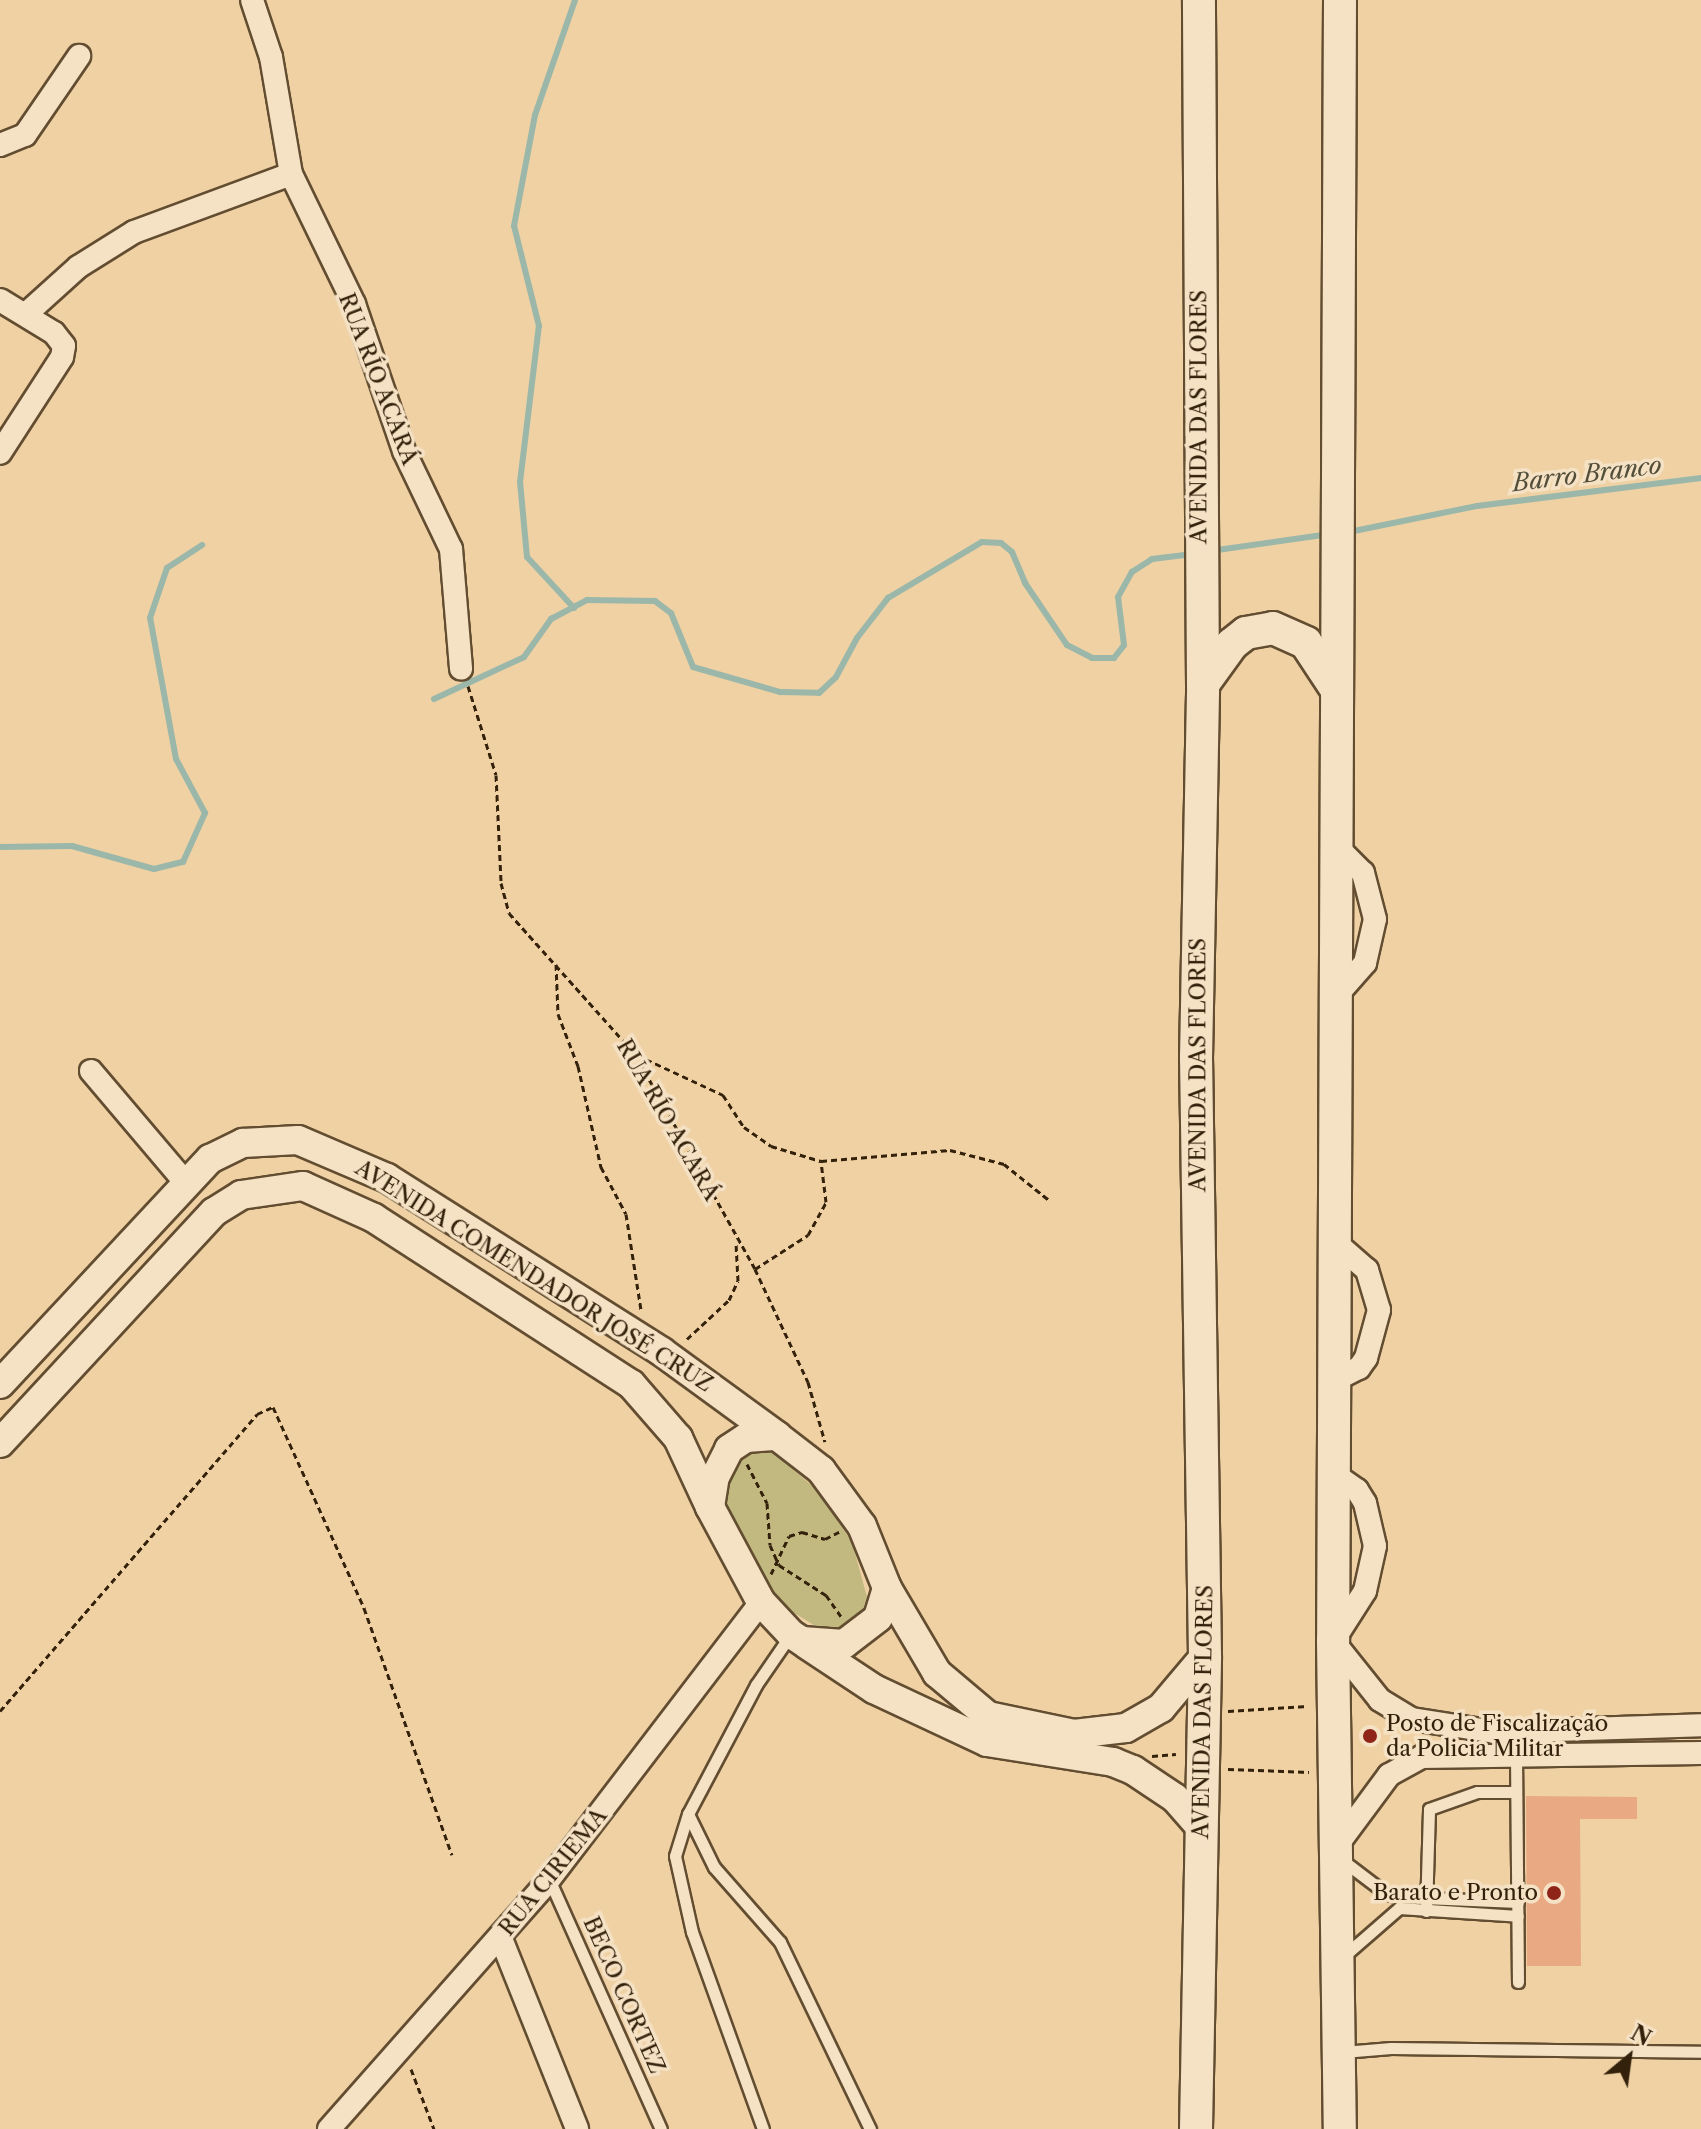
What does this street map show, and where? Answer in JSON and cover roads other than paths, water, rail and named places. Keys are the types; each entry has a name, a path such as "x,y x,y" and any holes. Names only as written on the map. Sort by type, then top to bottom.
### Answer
{"main road":[{"name":"AVENIDA DAS FLORES","path":"1196,2129 1205,1656 1196,1058 1203,684 1199,568 1199,0"},
{"path":"1340,0 1333,1641 1342,2053 1340,2129"},
{"path":"1203,684 1232,644 1246,633 1273,628 1306,643 1337,690"}],"street":[{"name":"RUA RÍO ACARÁ","path":"252,0 271,57 291,174 354,304 404,451 451,549 461,669"},
{"path":"0,145 25,135 79,56"},
{"path":"26,314 112,243 291,174"},
{"path":"0,300 26,314 64,346 62,357 0,453"},
{"path":"91,1071 185,1182"},
{"name":"AVENIDA COMENDADOR JOSÉ CRUZ","path":"0,1384 185,1182 226,1148 254,1141 298,1140 333,1151 387,1178 654,1347 777,1436 833,1485 862,1526 887,1588"},
{"name":"AVENIDA COMENDADOR JOSÉ CRUZ","path":"0,1443 214,1212 241,1195 303,1186 374,1218 631,1384 678,1438 710,1507 758,1596 796,1637"},
{"path":"1335,1242 1367,1270 1379,1310 1366,1358 1359,1368 1335,1380"},
{"path":"710,1507 715,1477 736,1443 777,1436"},
{"path":"887,1588 916,1641 956,1695 988,1716 1015,1726 1074,1734 1126,1728 1150,1717 1205,1656"},
{"path":"796,1637 827,1646 856,1637 878,1618 887,1588"},
{"name":"RUA CIRIEMA","path":"329,2129 549,1879 758,1596"},
{"path":"796,1637 874,1689 987,1742 1113,1762 1133,1770 1175,1798 1201,1828"},
{"path":"1333,1641 1380,1700 1412,1719 1495,1732 1701,1725"},
{"path":"1338,1851 1369,1795 1403,1764 1448,1755 1701,1753"},
{"path":"500,1936 577,2129"}],"lane":[{"path":"763,2129 679,1891 675,1856 688,1814 756,1685 796,1637"},
{"path":"1516,1755 1518,1982"},
{"path":"1426,1911 1429,1809 1473,1794 1516,1792"},
{"path":"688,1814 714,1867 780,1942 870,2129"},
{"path":"1338,1851 1387,1894 1518,1902"},
{"name":"BECO CORTEZ","path":"549,1879 661,2129"},
{"path":"1472,1899 1472,1913"},
{"path":"1339,1961 1388,1914 1399,1908 1518,1916"},
{"path":"1342,2053 1391,2048 1701,2052"}],"waterway":[{"path":"574,608 527,557 520,482 539,326 514,226 535,115 575,0"},
{"name":"Barro Branco","path":"1349,532 1477,506 1701,478"},
{"path":"1210,551 1330,534"},
{"path":"434,699 524,657 551,619 587,600 655,601 671,613 693,667 780,692 819,693 836,677 857,638 888,598 982,542 1001,543 1012,552 1025,583 1067,645 1092,658 1114,658 1124,645 1118,597 1132,572 1152,559 1191,554"},
{"name":"Barro Branco","path":"0,847 72,846 154,869 183,862 205,813 176,759 150,618 167,568 202,545"}],"place":[{"name":"Posto de Fiscalização da Policia Militar","path":"1370,1736"},
{"name":"Barato e Pronto","path":"1554,1893"}]}
